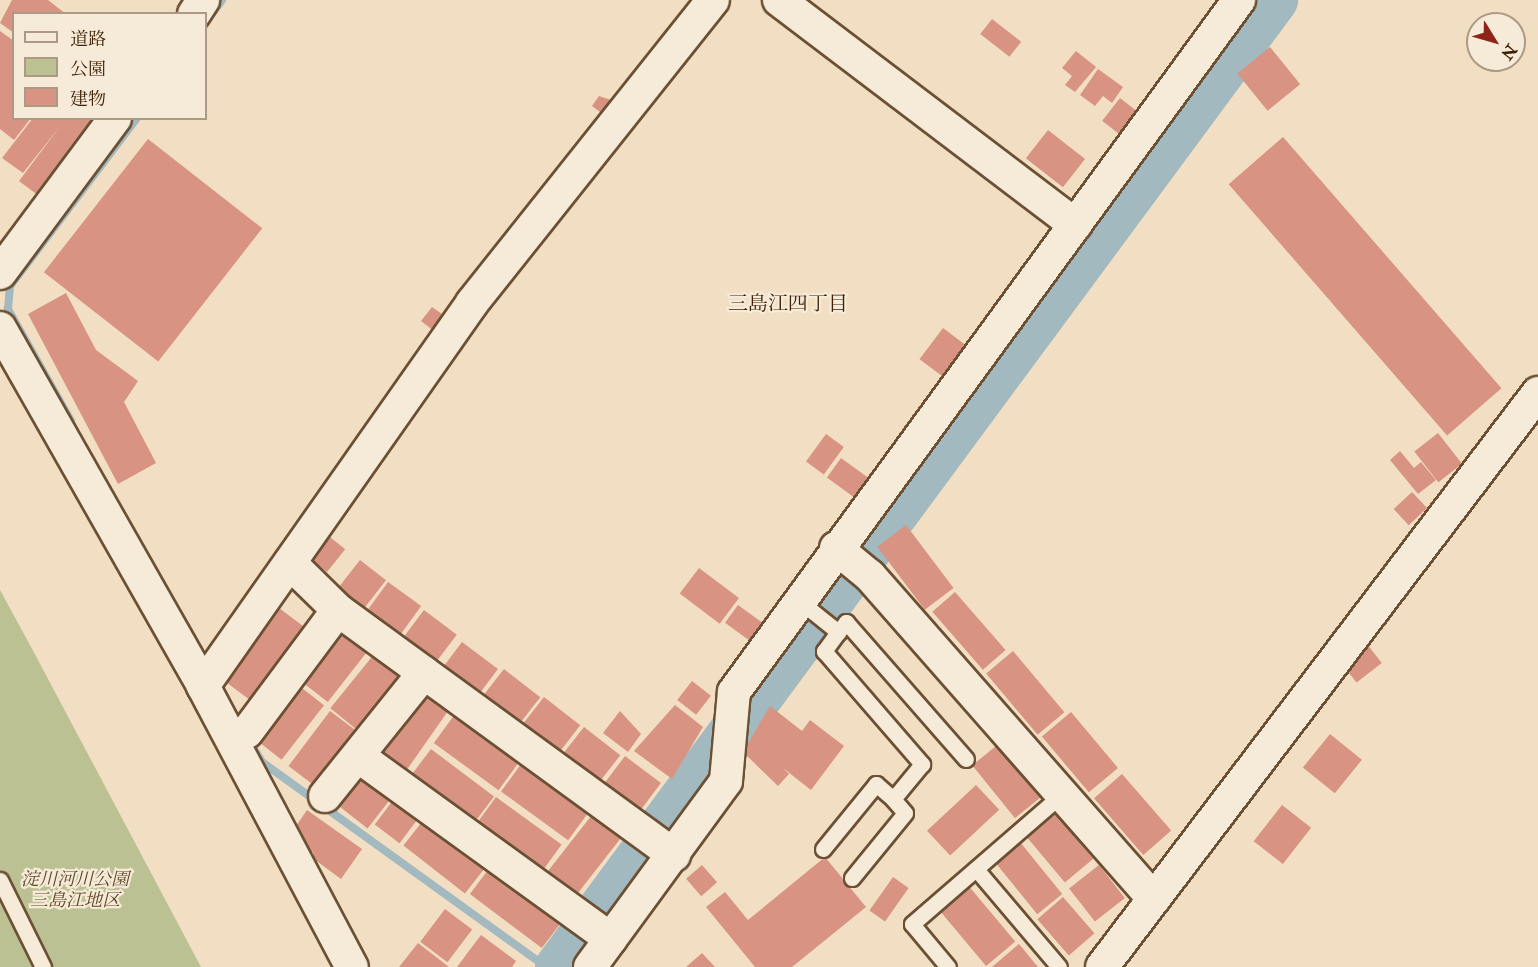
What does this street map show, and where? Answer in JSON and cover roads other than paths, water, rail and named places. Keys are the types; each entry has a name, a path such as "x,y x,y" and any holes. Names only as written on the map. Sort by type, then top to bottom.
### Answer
{"street":[{"path":"203,686 472,303 713,0"},
{"path":"779,0 1075,225"},
{"path":"590,967 726,781 734,692 797,599 1239,0"},
{"path":"0,273 114,120"},
{"path":"0,328 203,686 352,967"},
{"path":"1102,967 1538,393"},
{"path":"836,548 870,576 1154,899"},
{"path":"290,563 338,610 674,855"},
{"path":"247,732 338,610"},
{"path":"325,796 424,673"},
{"path":"358,756 611,939"}],"lane":[{"path":"797,599 838,632"},
{"path":"893,799 922,764 824,651 846,622 966,759"},
{"path":"823,849 876,784 893,799 905,813 852,878"},
{"path":"948,967 912,924 1062,794"},
{"path":"976,869 1059,967"},
{"path":"0,880 43,967"}],"waterway":[{"path":"209,18 222,0"},
{"path":"559,967 1274,0"},
{"path":"71,421 8,309 10,286 135,120"},
{"path":"248,738 262,762 546,967"}],"district":[{"name":"三島江四丁目","path":"788,303"}],"park label":[{"name":"淀川河川公園 三島江地区","path":"75,891"}]}
